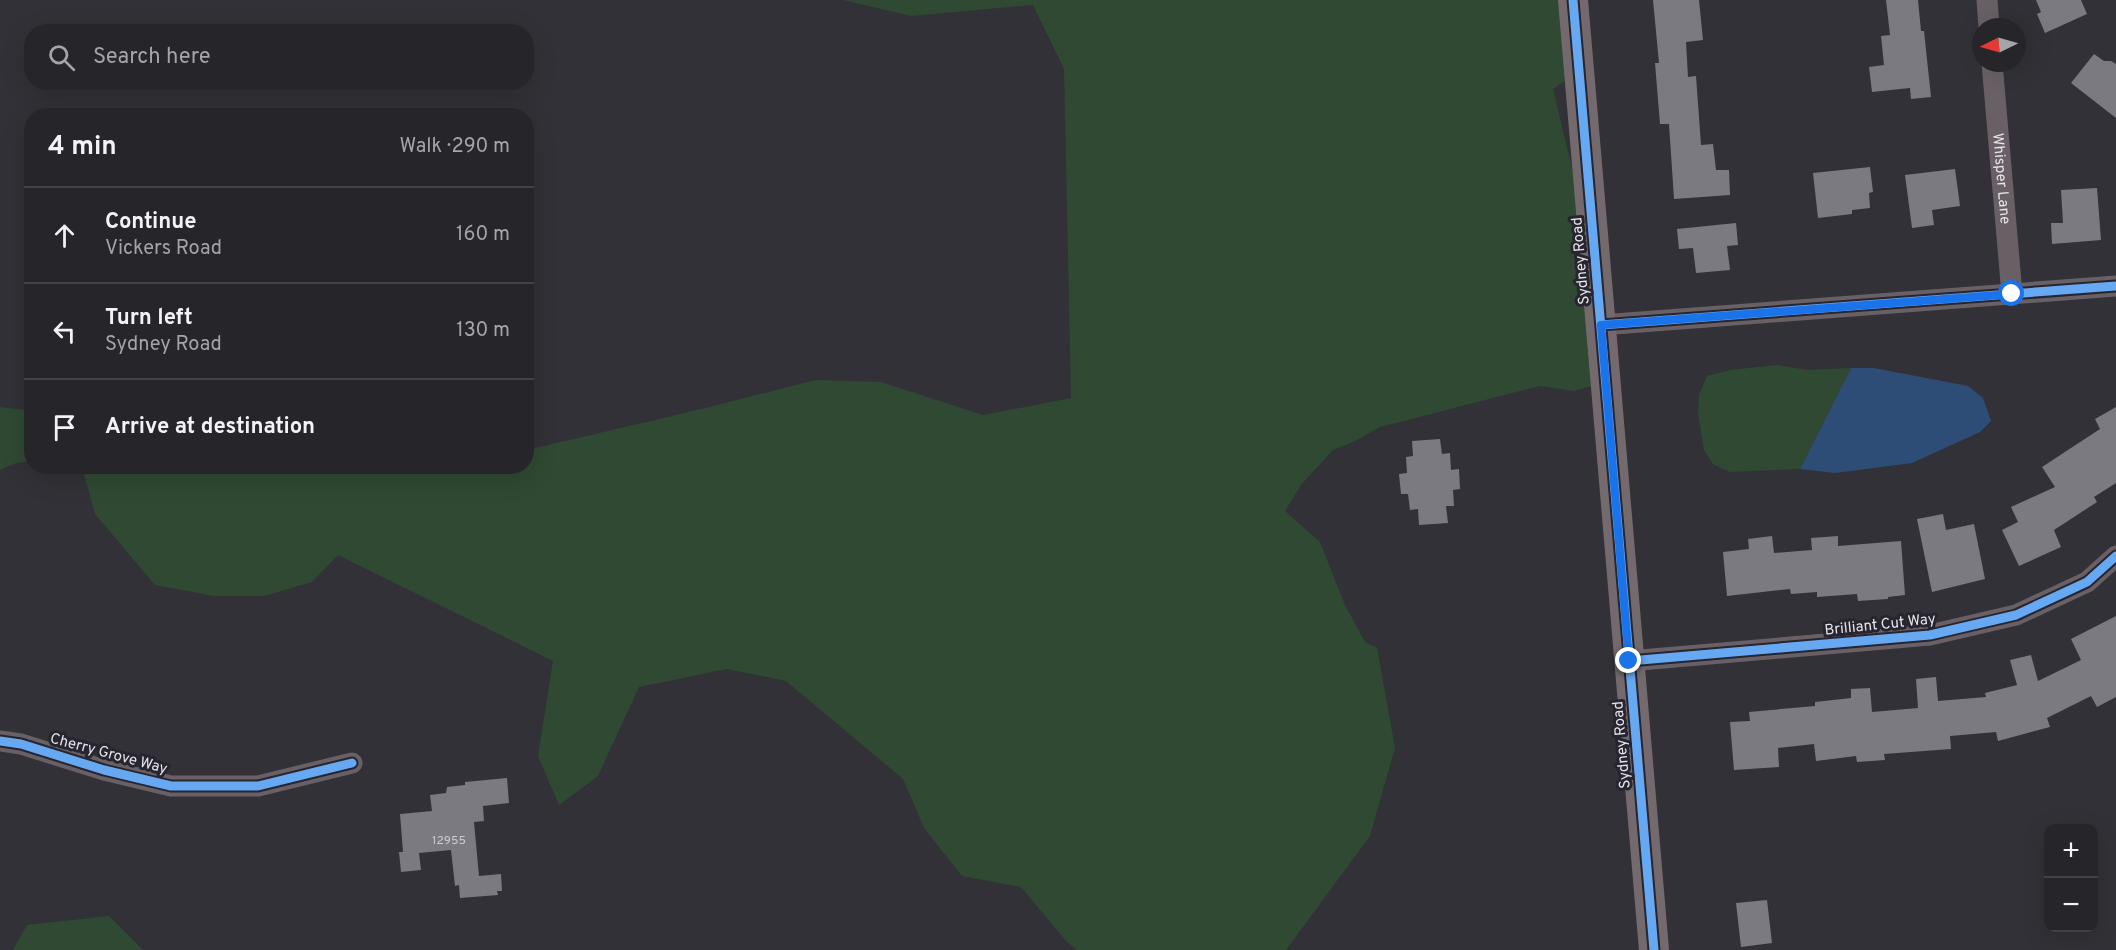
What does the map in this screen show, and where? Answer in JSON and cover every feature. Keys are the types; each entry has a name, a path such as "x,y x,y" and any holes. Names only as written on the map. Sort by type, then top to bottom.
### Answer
{"street":[{"name":"Sydney Road","path":"1573,0 1654,950"},
{"path":"1987,0 1988,18"},
{"name":"Whisper Lane","path":"1993,72 2012,294"},
{"path":"1601,325 2116,286"},
{"name":"Brilliant Cut Way","path":"1629,661 1930,635 2016,615 2087,582 2116,556"},
{"name":"Cherry Grove Way","path":"0,741 21,744 104,770 171,786 258,786 352,763"}],"green space":[{"path":"843,0 1562,0 1569,78 1553,89 1580,201 1589,310 1586,330 1591,330 1595,385 1574,391 1540,386 1380,427 1333,450 1301,485 1285,511 1320,542 1345,605 1365,642 1377,648 1395,748 1370,836 1286,950 1077,950 1067,942 1021,887 962,876 924,828 903,779 786,681 727,669 639,687 598,776 559,805 538,756 553,661 338,555 312,582 264,596 214,596 155,585 95,514 84,474 534,474 534,448 815,380 881,382 983,415 1071,398 1064,69 1033,5 911,16"},
{"path":"1777,365 1808,370 1851,368 1800,469 1730,472 1713,464 1704,450 1698,413 1699,395 1707,376 1730,370"},
{"path":"0,407 24,410 24,462 0,470"},
{"path":"109,916 143,950 13,950 27,925"}],"water":[{"path":"1851,368 1874,368 1968,386 1983,398 1991,421 1980,432 1912,463 1835,473 1800,469"}],"building":[{"path":"1653,0 1699,0 1703,40 1686,42 1688,77 1696,76 1701,145 1713,144 1716,170 1729,170 1730,195 1674,199 1669,124 1660,124 1655,63 1659,63"},
{"path":"1886,0 1918,0 1921,31 1924,31 1931,97 1911,99 1910,88 1872,92 1869,67 1884,65 1881,36 1890,35"},
{"path":"2036,0 2081,0 2087,14 2045,33 2037,14 2041,12"},
{"path":"2094,54 2104,61 2116,64 2116,118 2071,83"},
{"path":"1870,167 1873,192 1869,193 1870,208 1852,210 1852,214 1818,218 1813,173"},
{"path":"1955,169 1960,206 1932,210 1934,225 1912,228 1905,175"},
{"path":"2097,188 2101,240 2052,244 2051,223 2063,223 2061,190"},
{"path":"1736,223 1738,245 1727,246 1730,270 1696,273 1693,248 1679,249 1677,229"},
{"path":"2116,407 2116,483 2094,497 2097,502 2054,530 2061,547 2019,566 2002,530 2018,522 2011,507 2055,487 2042,467 2100,429 2095,419"},
{"path":"1440,439 1442,454 1450,453 1451,470 1459,469 1460,489 1453,490 1454,506 1446,506 1448,523 1419,525 1418,509 1410,510 1408,494 1401,494 1399,474 1407,473 1406,457 1413,456 1412,441"},
{"path":"1943,514 1946,530 1974,524 1985,579 1932,592 1917,519"},
{"path":"1772,536 1774,553 1812,550 1811,538 1838,536 1838,546 1901,541 1905,595 1888,597 1888,599 1858,601 1857,594 1817,597 1817,592 1791,594 1790,589 1727,596 1723,552 1749,549 1748,539"},
{"path":"2116,616 2116,697 2097,707 2091,696 2047,718 2050,727 1998,741 1996,732 1950,736 1951,749 1884,754 1885,760 1857,762 1856,756 1816,761 1814,744 1778,748 1779,767 1734,770 1730,722 1750,721 1749,712 1815,706 1815,702 1851,698 1851,689 1870,688 1872,712 1918,708 1916,679 1936,677 1938,701 1986,697 1985,693 2017,685 2010,660 2031,655 2038,681 2081,660 2071,639"},
{"path":"507,778 509,803 483,806 484,821 474,822 479,876 501,874 502,891 497,891 498,895 460,898 459,885 455,886 451,850 419,853 421,870 401,872 399,852 403,852 400,814 432,811 430,795 446,793 447,787 465,785 465,782"},
{"path":"1767,900 1772,943 1741,947 1736,903"}],"cycle path":[{"path":"1573,0 1654,950"},
{"path":"1601,325 2116,286"},
{"path":"1629,661 1930,635 2016,615 2087,582 2116,556"},
{"path":"0,741 21,744 104,770 171,786 258,786 352,763"}],"route":[{"path":"1629,661 1601,325 2012,294"}]}
